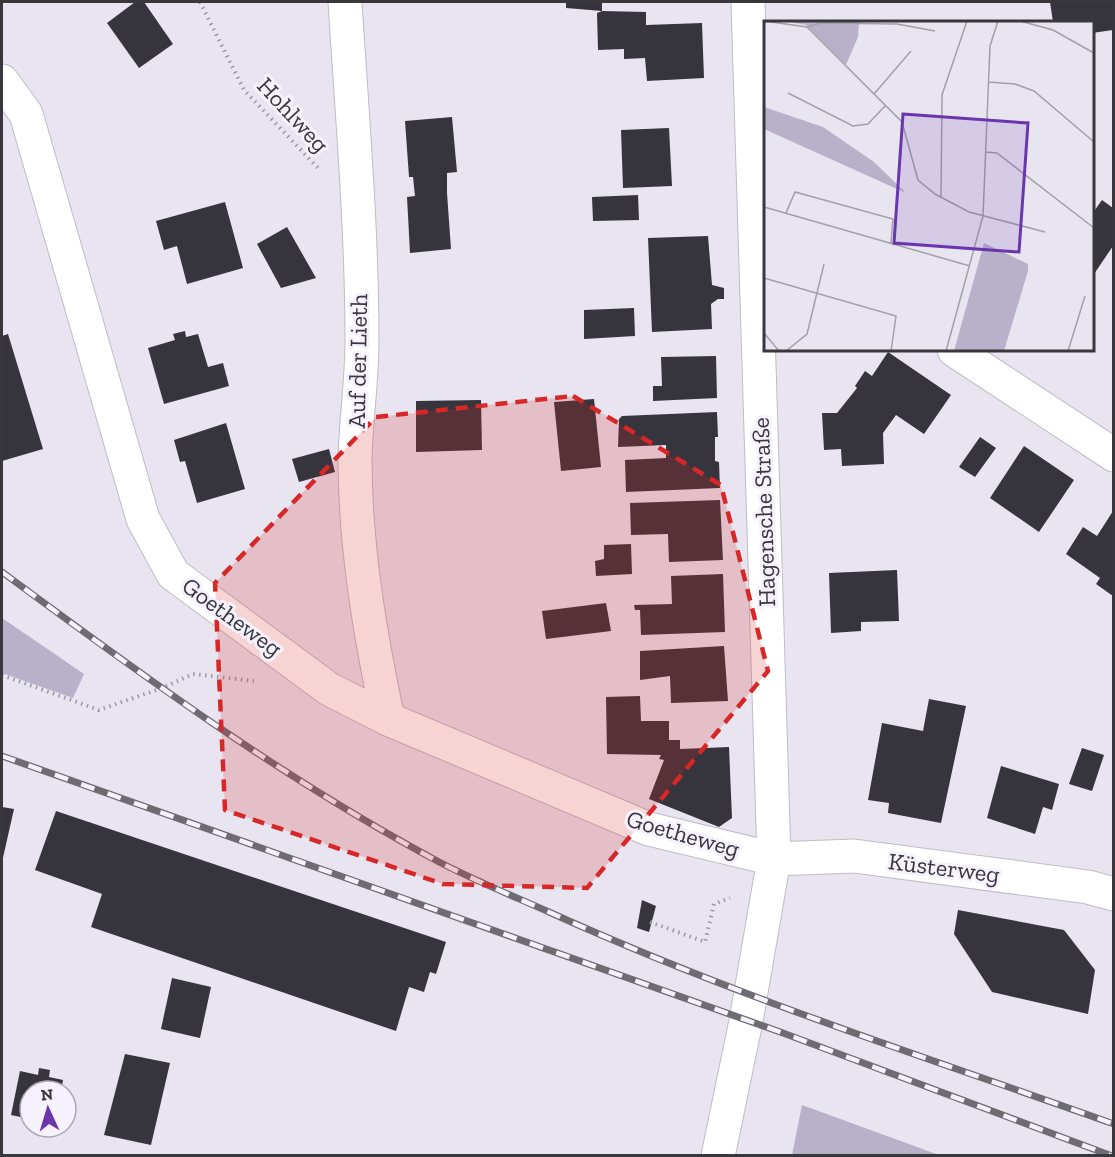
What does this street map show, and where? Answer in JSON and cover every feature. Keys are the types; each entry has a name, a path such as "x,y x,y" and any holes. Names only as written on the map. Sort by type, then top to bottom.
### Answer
{"street":[{"name":"Auf der Lieth","path":"345,2 358,210 362,342 355,459 358,528 374,653 388,719"},
{"name":"Hagensche Straße","path":"718,1155 746,1021 774,859 762,283 748,2"},
{"name":"Goetheweg","path":"2,81 26,114 143,519 173,574 329,689 388,719 649,829 774,859"},
{"path":"956,351 1113,455"},
{"name":"Küsterweg","path":"774,859 854,856 1088,886 1113,894"}],"path":[{"name":"Hohlweg","path":"200,2 244,90 358,210"},
{"path":"2,675 99,710 162,688 193,674 261,681"},
{"path":"650,922 705,942 714,904 731,898"}],"highlighted area":[{"path":"573,396 721,485 768,671 587,888 443,884 225,810 215,583 376,417"}],"shaded area":[{"path":"2,618 84,674 73,698 2,673"},
{"path":"802,1105 939,1155 792,1155"}],"building":[{"path":"135,2 144,2 173,44 139,68 107,23"},
{"path":"566,2 602,2 602,11 566,8"},
{"path":"1050,2 1113,2 1113,30 1094,33 1094,21 1053,21"},
{"path":"602,11 646,12 646,25 702,23 704,78 647,81 645,58 624,59 624,49 598,50 597,13"},
{"path":"452,117 457,172 447,173 451,249 410,253 407,197 415,196 413,177 409,177 405,121"},
{"path":"669,128 672,186 623,188 621,130"},
{"path":"638,195 639,220 593,221 592,197"},
{"path":"1102,200 1113,208 1113,246 1094,274 1094,211"},
{"path":"225,202 243,268 187,284 177,246 164,250 156,221"},
{"path":"287,227 316,278 281,288 257,244"},
{"path":"708,236 712,285 724,288 724,299 718,299 711,304 712,329 652,332 648,238"},
{"path":"634,308 635,336 584,339 584,310"},
{"path":"185,331 186,337 198,334 208,367 223,363 229,386 164,404 148,348 175,340 173,334"},
{"path":"8,334 43,449 2,461 2,336"},
{"path":"888,352 951,395 924,434 896,415 883,433 884,464 842,466 841,449 824,450 822,413 837,413 857,388 855,386 865,371 872,376"},
{"path":"716,356 717,398 653,401 653,386 662,386 661,357"},
{"path":"594,399 601,467 561,471 554,402"},
{"path":"481,400 482,450 416,452 416,401"},
{"path":"717,412 718,437 715,437 715,461 719,462 720,488 626,492 625,460 666,458 666,445 618,447 619,419 622,416"},
{"path":"226,423 245,489 197,503 185,461 180,462 174,440"},
{"path":"980,437 996,448 975,477 959,467"},
{"path":"1024,446 1074,480 1039,532 990,498"},
{"path":"329,449 335,472 299,482 292,459"},
{"path":"720,500 723,560 669,562 668,534 631,535 630,503"},
{"path":"1113,511 1113,596 1096,584 1100,578 1066,554 1083,527 1097,536"},
{"path":"631,544 632,574 596,576 595,561 604,559 604,545"},
{"path":"897,570 899,621 861,622 861,631 831,633 829,573"},
{"path":"723,574 725,632 641,635 640,610 635,610 634,605 672,604 671,576"},
{"path":"606,603 611,631 546,639 542,611"},
{"path":"724,646 728,701 671,703 670,676 640,680 640,651"},
{"path":"640,696 641,721 669,721 669,740 680,740 680,749 729,747 732,818 719,827 649,799 664,760 659,759 661,755 607,754 606,697"},
{"path":"929,699 966,706 941,823 888,813 889,803 868,800 882,723 923,731"},
{"path":"1082,748 1104,755 1092,791 1069,784"},
{"path":"1001,766 1059,784 1052,810 1043,807 1035,834 987,818"},
{"path":"2,807 14,809 2,862"},
{"path":"56,811 446,942 436,974 430,972 424,992 409,987 396,1031 91,927 102,894 35,870"},
{"path":"642,900 656,906 649,932 637,928"},
{"path":"958,910 1064,930 1095,970 1088,1014 992,992 954,934"},
{"path":"172,978 211,987 200,1038 161,1029"},
{"path":"125,1054 170,1063 151,1145 104,1135"},
{"path":"39,1068 50,1070 49,1077 58,1079 18,1079 20,1071 38,1075"},
{"path":"18,1081 18,1116 11,1115"}],"railway":[{"path":"2,572 108,650 271,762 383,831 454,870 618,942 758,998 1114,1124"},
{"path":"2,756 783,1033 1112,1156"}]}
